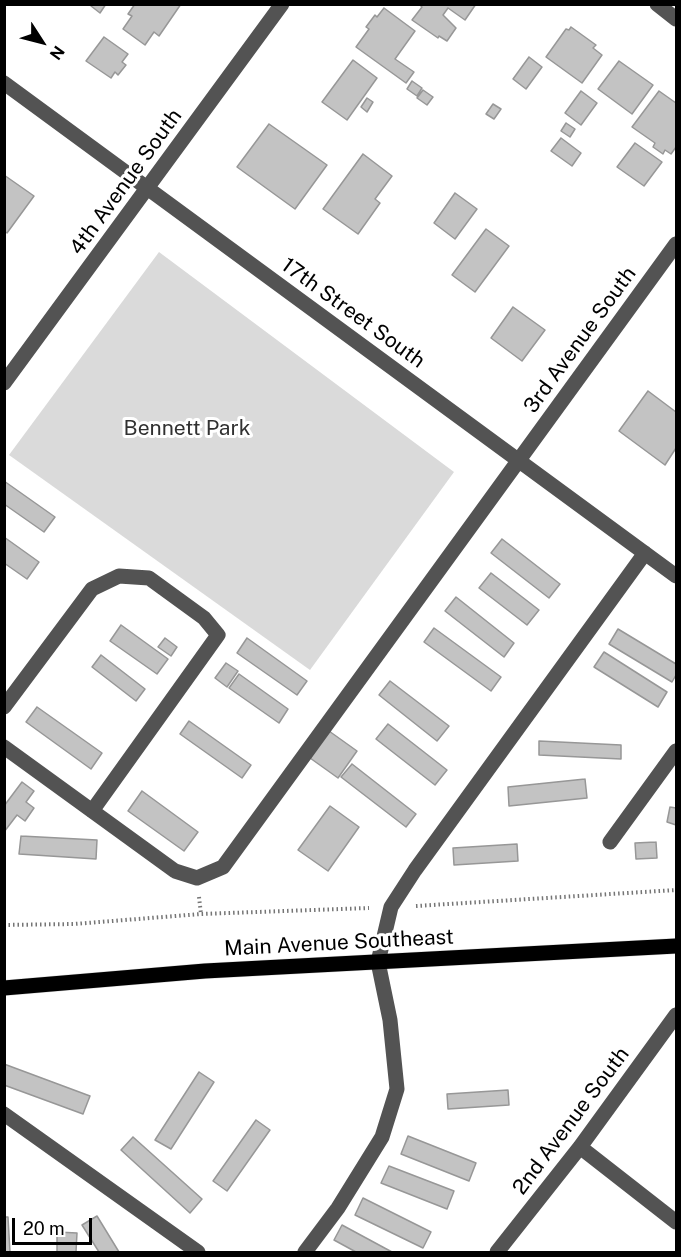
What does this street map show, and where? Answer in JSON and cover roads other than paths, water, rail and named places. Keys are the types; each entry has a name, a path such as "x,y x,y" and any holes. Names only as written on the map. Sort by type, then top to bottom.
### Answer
{"main road":[{"name":"Main Avenue Southeast","path":"4,988 39,983 205,971 676,946"}],"street":[{"name":"4th Avenue South","path":"4,383 282,4"},
{"path":"657,4 676,19"},
{"name":"17th Street South","path":"4,83 676,576"},
{"name":"3rd Avenue South","path":"4,747 175,871 197,878 223,867 676,244"},
{"path":"305,1252 338,1208 382,1137 397,1089 390,1020 378,962 392,907 415,870 645,553"},
{"path":"4,707 92,589 119,576 149,578 204,618 218,635 92,811"},
{"path":"610,842 676,751"},
{"name":"2nd Avenue South","path":"497,1252 579,1147 676,1015"},
{"path":"4,1114 198,1252"},
{"path":"579,1147 676,1222"}],"park label":[{"name":"Bennett Park","path":"187,429"}]}
